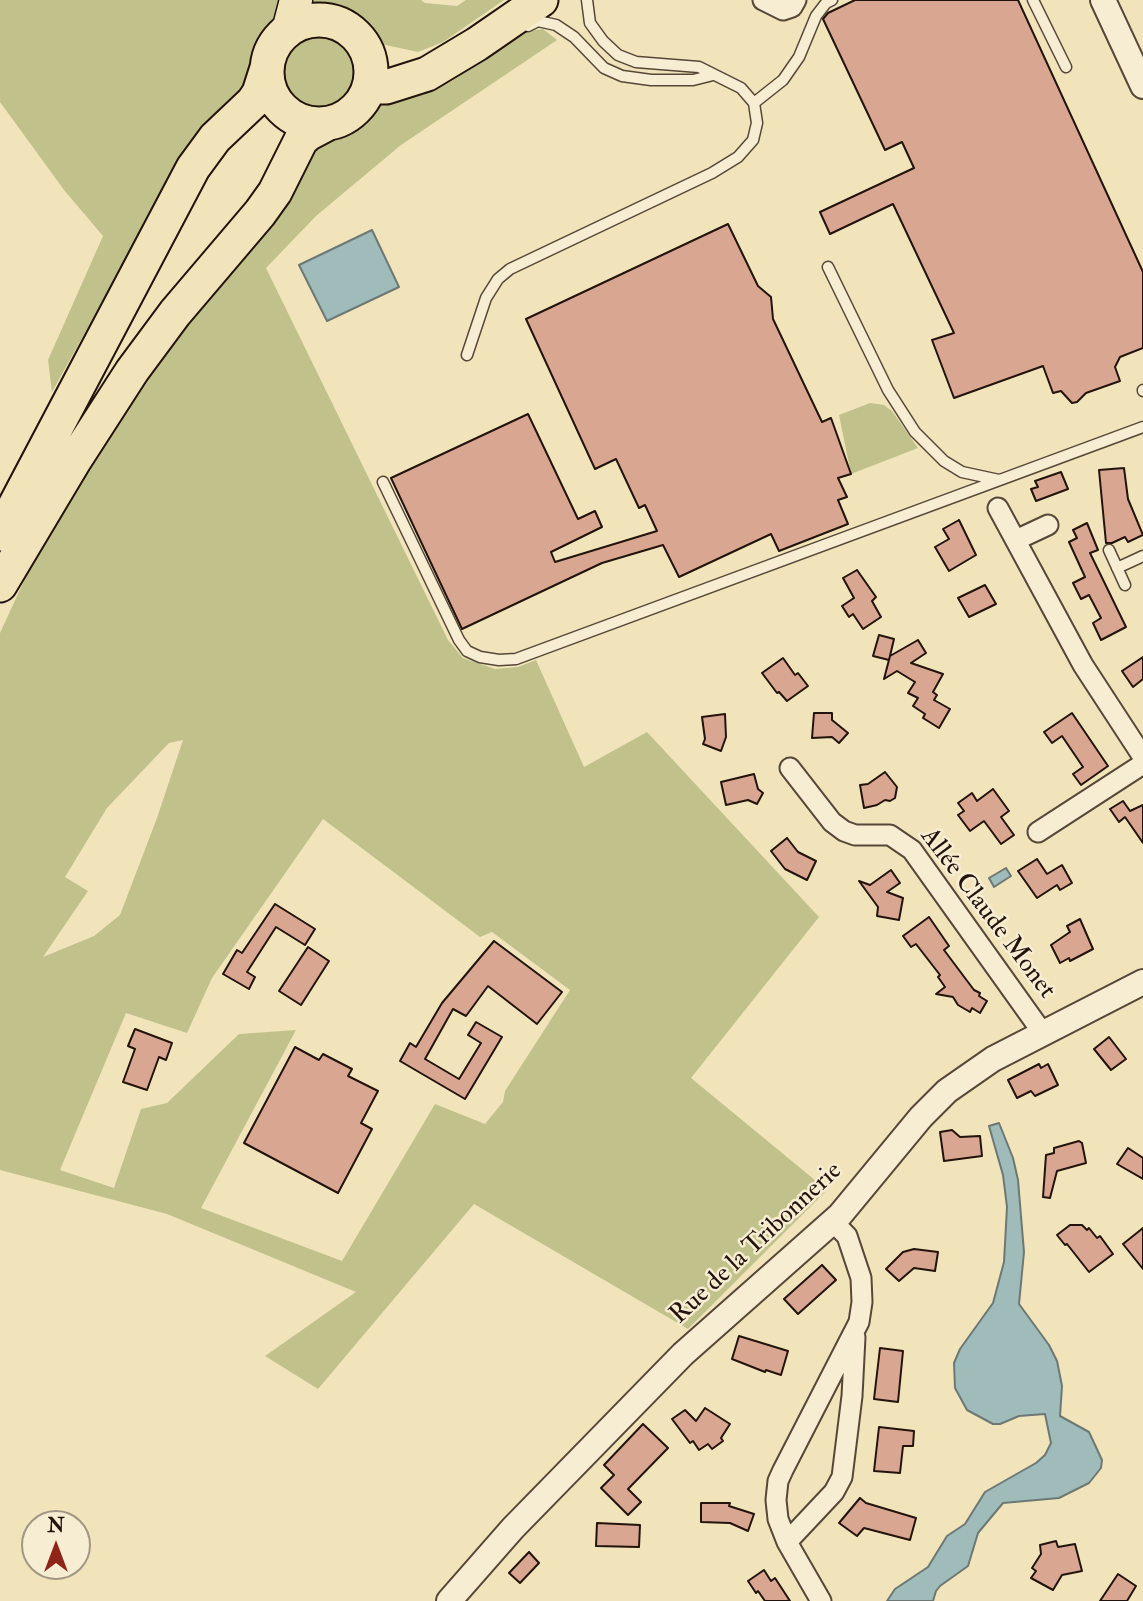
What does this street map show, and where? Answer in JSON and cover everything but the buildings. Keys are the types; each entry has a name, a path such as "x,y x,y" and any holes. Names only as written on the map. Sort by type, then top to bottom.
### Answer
{"highway":[{"path":"369,87 386,87 427,74 541,0"},
{"path":"0,534 193,168 215,138 253,102 259,93 271,51 296,17 337,24 358,38 370,61 369,87 361,103 349,114 308,134 301,141 275,192 260,213 175,313 132,371 74,461 0,585"},
{"path":"267,68 271,93 287,113 310,123 327,124"}],"street":[{"path":"763,0 783,10 792,7 796,0"},
{"path":"1104,0 1143,86"},
{"path":"998,508 1083,665 1143,757"},
{"path":"1016,540 1048,525"},
{"path":"1038,832 1143,764"},
{"name":"Allée Claude Monet","path":"790,768 832,822 844,831 855,835 890,835 912,850 1042,1032"},
{"name":"Rue de la Tribonnerie","path":"449,1601 513,1528 683,1354 833,1222 921,1117 947,1091 978,1068 1042,1032 1143,982"},
{"path":"821,1601 787,1542 776,1509 778,1481 859,1322 861,1278 847,1236 833,1222"},
{"path":"787,1542 834,1492 842,1477 852,1396 855,1331"}],"lane":[{"path":"467,355 486,298 498,279 510,269 712,173 738,157 752,141 757,123 754,103 741,88 699,67 636,62 618,55 590,23 587,0"},
{"path":"754,103 783,80 799,57 816,16 826,3 832,0"},
{"path":"1033,0 1066,67"},
{"path":"516,34 538,22 556,25 574,37 604,68 622,76 651,80 693,80 713,75"},
{"path":"427,74 459,67"},
{"path":"828,267 888,390 915,432 944,461 962,472 1000,481"},
{"path":"383,482 458,640 467,651 480,657 516,659 1143,427"},
{"path":"1109,550 1125,585"},
{"path":"1117,568 1143,556"}],"green space":[{"path":"0,0 421,0 425,3 457,6 466,0 504,0 443,42 418,52 381,44 365,28 340,11 281,2 277,18 256,54 249,88 137,239 52,392 48,360 103,236 64,190 0,102"},
{"path":"543,29 557,40 401,145 316,216 266,268 448,640 463,658 495,669 518,667 536,660 584,767 647,732 819,917 691,1078 827,1190 688,1329 474,1204 318,1389 265,1356 356,1292 167,1214 0,1170 0,633 40,546 126,406 206,301 314,143 359,123 378,102 450,82 529,31","holes":["183,740 120,915 94,936 43,957 88,891 65,877 107,808 169,743","323,819 480,937 492,932 570,990 505,1091 503,1102 485,1124 435,1104 342,1261 201,1208 296,1030 239,1034 167,1103 141,1109 114,1188 60,1170 126,1013 187,1033 212,978"]},
{"path":"317,35 331,38 344,46 352,59 355,73 352,87 344,100 331,108 317,111 303,108 290,100 282,87 279,73 282,59 290,46 303,38"},
{"path":"870,403 884,405 892,411 918,448 851,474 839,415"}],"water":[{"path":"372,230 399,287 327,321 299,265"},
{"path":"1006,868 1011,876 994,887 989,878"},
{"path":"999,1123 1013,1158 1018,1180 1024,1252 1019,1304 1049,1345 1057,1361 1062,1386 1060,1416 1089,1432 1102,1460 1101,1468 1089,1483 1059,1498 1003,1503 978,1533 968,1566 940,1586 933,1601 887,1601 895,1589 928,1567 947,1536 965,1524 985,1492 1036,1463 1045,1455 1051,1443 1045,1414 1019,1416 993,1424 967,1410 955,1388 954,1363 960,1349 993,1303 1004,1262 1007,1207 1003,1175 989,1126"}]}
